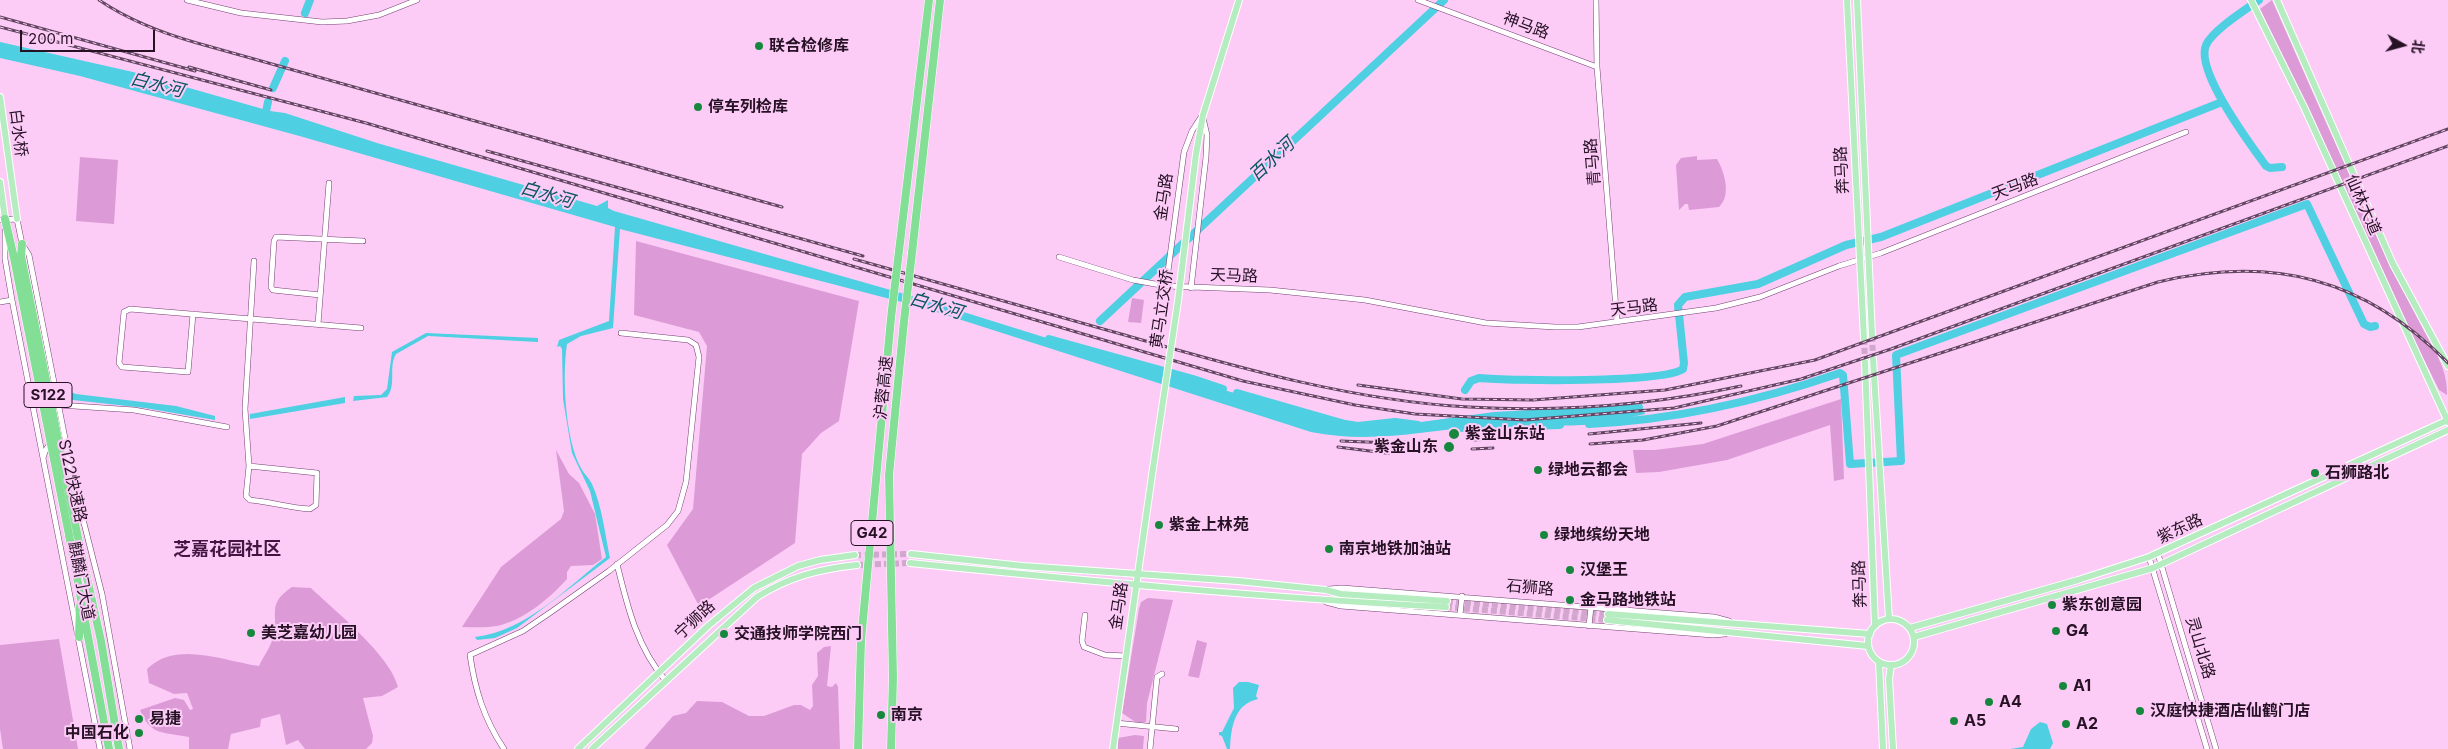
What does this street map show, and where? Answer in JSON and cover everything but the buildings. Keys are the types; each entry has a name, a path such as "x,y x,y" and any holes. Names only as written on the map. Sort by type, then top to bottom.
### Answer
{"highway":[{"name":"G42","path":"923,40 924,0"},
{"name":"G42","path":"923,40 928,0"},
{"name":"沪蓉高速","path":"891,749 892,678 889,474 939,0"},
{"name":"沪蓉高速","path":"858,749 861,641 891,318 923,40"},
{"name":"S122快速路","path":"3,219 17,257 73,534 102,641 119,749"},
{"name":"S122","path":"17,257 22,244"},
{"name":"S122快速路","path":"73,534 80,591 109,749"},
{"path":"79,637 80,591"}],"main road":[{"name":"金马路","path":"1196,154 1203,115 1239,0"},
{"name":"奔马路","path":"1847,0 1864,339"},
{"name":"奔马路","path":"1857,0 1872,336"},
{"name":"仙林大道","path":"2251,0 2319,140 2448,421"},
{"name":"仙林大道","path":"2277,0 2393,264 2448,366"},
{"name":"白水桥","path":"0,97 17,219"},
{"name":"黄马立交桥","path":"1152,468 1178,301 1196,154"},
{"name":"麒麟门大道","path":"0,182 3,219"},
{"name":"奔马路","path":"1873,359 1889,619"},
{"name":"奔马路","path":"1865,362 1875,626"},
{"name":"紫东路","path":"1910,628 2078,580 2158,554 2448,421"},
{"name":"紫东路","path":"1914,637 2153,568 2448,430"},
{"name":"金马路","path":"1114,749 1116,723 1152,468"},
{"path":"911,554 1137,574"},
{"name":"宁狮路","path":"578,749 708,626 754,588 798,566 820,560 855,555"},
{"path":"910,563 1022,576 1136,585"},
{"name":"宁狮路","path":"592,749 741,610 774,586 802,574 857,565"},
{"name":"石狮路","path":"1136,585 1325,601 1446,604 1341,594 1326,590 1238,581 1137,574"},
{"name":"石狮路","path":"1868,646 1728,633 1607,617 1714,623 1732,622 1870,634"},
{"path":"1889,619 1898,620 1910,628 1914,637 1914,645 1907,659 1892,666 1879,662 1870,652 1868,646 1870,634 1875,626 1889,619"},
{"path":"1879,662 1883,749"},
{"path":"1892,666 1890,679 1893,749"}],"street":[{"path":"187,0 241,13 322,22 347,21 379,14 416,0"},
{"name":"神马路","path":"1418,0 1597,67"},
{"name":"青马路","path":"1596,0 1597,67 1617,322"},
{"name":"金马路","path":"1191,288 1206,157 1207,135 1203,115"},
{"name":"金马路","path":"1166,286 1184,152 1192,131 1203,115"},
{"name":"天马路","path":"1059,257 1133,280 1166,286 1254,289 1318,295 1365,300 1506,325 1578,327 1685,314 1760,297 1869,257 2186,132"},
{"path":"318,324 329,183"},
{"path":"3,219 17,219 22,244"},
{"name":"麒麟门大道","path":"3,219 5,259 12,300 72,615 79,637 100,749"},
{"path":"320,295 273,290 270,282 276,237 363,241"},
{"name":"麒麟门大道","path":"22,244 29,255 68,454 102,594 130,749"},
{"path":"249,466 317,473 316,505 310,509 303,509 276,502 250,500 246,496 249,466 245,409 254,261"},
{"path":"0,302 12,300"},
{"path":"193,314 188,372 122,367 119,363 124,312 130,310 193,314 361,328"},
{"path":"504,749 490,728 478,699 470,655 523,630 617,564 667,525 678,511 686,482 699,357 696,345 688,340 621,333"},
{"path":"59,402 134,410 227,428"},
{"path":"36,422 43,429 51,428 61,417"},
{"path":"43,459 46,449 54,441 64,445 68,454"},
{"name":"灵山北路","path":"2158,554 2216,749"},
{"name":"灵山北路","path":"2149,557 2207,749"},
{"path":"617,564 634,627 659,673 666,681"},
{"name":"石狮路","path":"1326,590 1342,588 1462,596 1714,617 1732,622"},
{"path":"1460,615 1462,596"},
{"name":"石狮路","path":"1325,601 1340,606 1589,626 1713,635 1728,633"},
{"path":"1589,626 1591,607"},
{"path":"1084,615 1082,641 1084,647 1105,655 1126,656"},
{"path":"1150,749 1157,678 1162,674"},
{"path":"1116,723 1176,729"}],"shaded area":[{"path":"2272,0 2379,238 2437,354 2444,374 2447,395 2439,390 2385,280 2340,177 2260,9"},
{"path":"1697,156 1697,160 1717,159 1726,183 1723,202 1719,207 1689,210 1688,204 1685,204 1679,210 1676,165 1681,158"},
{"path":"80,157 118,160 114,224 76,221"},
{"path":"636,241 859,301 839,421 821,433 802,454 795,543 699,606 667,545 693,509 707,346 699,332 634,315"},
{"path":"1132,298 1144,300 1141,323 1128,322"},
{"path":"1841,399 1844,479 1834,481 1830,425 1727,460 1659,472 1636,473 1633,450 1655,450 1703,444"},
{"path":"556,450 569,474 579,483 595,514 602,559 593,565 571,566 567,572 567,579 560,587 535,608 517,619 497,626 462,627 501,567 561,519 564,511"},
{"path":"292,587 311,588 360,634 385,662 393,675 398,687 382,696 363,698 373,736 372,743 366,749 305,749 298,740 286,745 280,714 261,719 260,727 231,734 228,749 189,749 189,737 165,733 153,729 148,724 140,710 175,698 184,700 190,710 193,709 187,693 174,694 149,683 147,669 159,660 186,654 215,657 259,666 273,638 276,605 284,593"},
{"path":"1148,598 1173,600 1147,703 1146,722 1137,723 1122,713 1139,609 1141,602"},
{"path":"59,639 78,749 3,749 0,729 0,645"},
{"path":"1197,640 1207,643 1199,678 1188,676"},
{"path":"831,646 827,686 832,687 836,683 838,687 840,749 644,749 673,716 686,713 697,701 722,702 749,716 764,716 794,705 801,705 810,710 813,706 812,685 818,676 817,653 824,647"},
{"path":"1135,735 1144,736 1143,749 1118,749 1118,738"}],"water":[{"name":"白水河","path":"0,42 133,72 270,111 285,113 377,143 597,206 608,200 608,208 614,211 922,299 1085,350 1342,424 1372,427 1494,412 1642,404 1645,414 1590,424 1494,425 1376,437 1355,437 1311,432 921,307 620,229 613,328 581,336 567,344 565,373 566,407 571,441 581,468 591,482 601,511 610,558 517,628 495,638 477,640 475,637 511,627 528,617 561,594 606,557 590,491 572,453 563,399 562,349 560,346 557,347 559,340 609,321 615,227 303,137 80,76 0,58"},
{"path":"426,333 538,338 538,342 428,336 396,354 393,365 392,387 387,397 353,401 354,396 381,395 387,389 392,352"},
{"path":"62,389 76,394 176,406 215,416 215,420 145,408 73,400 62,394"},
{"path":"345,397 345,403 250,419 250,414"},
{"path":"1239,682 1259,685 1256,696 1258,699 1250,702 1239,711 1231,733 1230,749 1227,749 1219,732 1222,732 1234,708 1233,688"},
{"path":"2040,722 2047,724 2053,743 2050,749 2010,749 2023,747 2031,729"}],"waterway":[{"path":"305,13 310,0"},
{"name":"百水河","path":"1100,321 1444,0"},
{"path":"2259,0 2215,33 2206,45 2205,57 2208,72 2216,89 2248,141 2266,166 2270,168 2282,167"},
{"path":"273,88 285,61"},
{"path":"265,116 268,102"},
{"path":"1465,390 1471,381 1479,378 1585,380 1670,374 1683,369 1678,305 1685,297 1758,284 1846,245 1881,237 2222,102"},
{"path":"1589,424 1653,418 1716,408 1779,392 1840,373 1843,375 1850,464 1901,461 1896,355 2307,204 2364,324 2370,327 2375,326"},
{"path":"1049,339 1223,389"},
{"path":"1237,393 1345,424 1358,426 1395,422 1418,425"},
{"path":"1459,428 1560,425"}],"tunnel":[{"path":"1872,336 1873,359"},
{"path":"1864,339 1865,362"},
{"path":"855,555 911,554"},
{"path":"857,565 910,563"},
{"path":"1447,601 1608,614"},
{"path":"1446,607 1607,620"}],"railway":[{"path":"99,0 134,20 184,39 782,207"},
{"path":"0,17 195,71"},
{"path":"0,27 366,123 1243,381 1355,405 1415,414 1525,420 1674,408 1801,379 1891,349 2448,146"},
{"path":"189,67 271,90"},
{"path":"1358,385 1462,399 1533,400 1665,390 1815,360 2448,129"},
{"path":"487,151 863,256"},
{"path":"854,259 1249,370 1381,398 1469,407 1571,408 1674,398 1741,386"},
{"path":"1590,444 1643,440 1717,426 2158,282 2200,274 2240,271 2278,273 2315,281 2350,293 2384,311 2416,334 2448,363"},
{"path":"1589,434 1701,423"},
{"path":"1472,440 1493,439"},
{"path":"1341,441 1392,443 1428,441"},
{"path":"1338,447 1386,453 1429,451"},
{"path":"1472,449 1493,448"}],"place":[{"name":"联合检修库","path":"759,46"},
{"name":"停车列检库","path":"698,107"},
{"name":"紫金山东站","path":"1454,434"},
{"name":"紫金山东","path":"1449,447"},
{"name":"绿地云都会","path":"1538,470"},
{"name":"石狮路北","path":"2315,473"},
{"name":"紫金上林苑","path":"1159,525"},
{"name":"绿地缤纷天地","path":"1544,535"},
{"name":"南京地铁加油站","path":"1329,549"},
{"name":"汉堡王","path":"1570,570"},
{"name":"金马路地铁站","path":"1570,600"},
{"name":"紫东创意园","path":"2052,605"},
{"name":"G4","path":"2056,631"},
{"name":"美芝嘉幼儿园","path":"251,633"},
{"name":"交通技师学院西门","path":"724,634"},
{"name":"A1","path":"2063,686"},
{"name":"A4","path":"1989,702"},
{"name":"汉庭快捷酒店仙鹤门店","path":"2140,711"},
{"name":"南京","path":"881,715"},
{"name":"易捷","path":"139,719"},
{"name":"A5","path":"1954,721"},
{"name":"A2","path":"2066,724"},
{"name":"中国石化","path":"139,733"}],"district":[{"name":"芝嘉花园社区","path":"227,550"}]}
